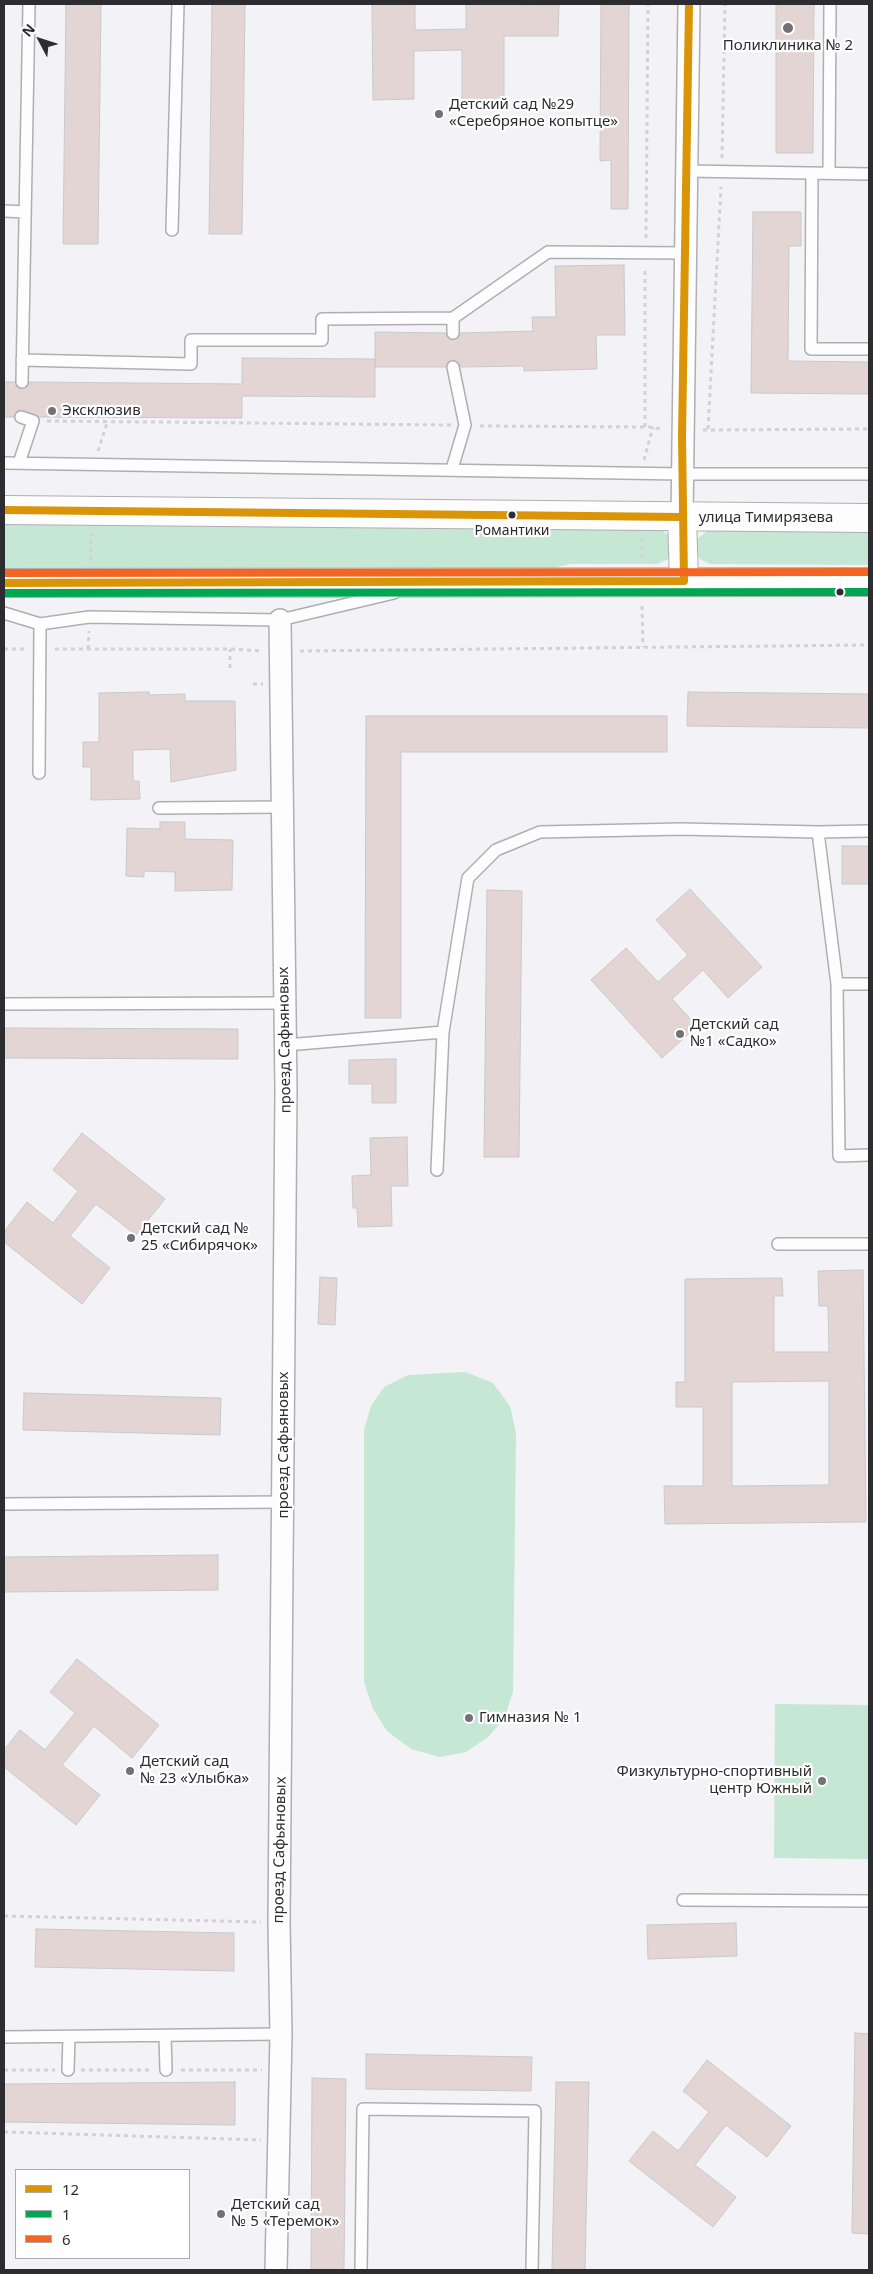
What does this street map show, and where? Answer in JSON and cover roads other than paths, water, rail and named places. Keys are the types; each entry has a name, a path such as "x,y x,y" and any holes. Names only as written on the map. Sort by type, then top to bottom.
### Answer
{"main road":[{"name":"улица Тимирязева","path":"4,510 869,518"},
{"path":"682,517 684,581"},
{"path":"4,583 869,582"}],"street":[{"path":"682,517 684,253 689,4"},
{"name":"проезд Сафьяновых","path":"276,2270 281,2034 279,1923 284,1502 286,1045 280,620"}],"lane":[{"path":"22,382 29,4"},
{"path":"172,230 178,4"},
{"path":"829,173 830,4"},
{"path":"686,171 869,174"},
{"path":"812,173 811,349 869,349"},
{"path":"4,211 25,212"},
{"path":"22,360 191,364 191,340 322,340 322,319 453,318 548,252 684,253"},
{"path":"453,318 453,333"},
{"path":"452,469 465,425 453,367"},
{"path":"19,463 33,421 21,417"},
{"path":"4,463 682,474 869,474"},
{"path":"4,613 40,624 89,617 280,620 443,582"},
{"path":"39,772 40,624"},
{"path":"159,808 283,807"},
{"path":"437,1170 443,1032 468,878 496,850 540,832 681,829 818,832 869,831"},
{"path":"818,832 837,984 839,1156 869,1155"},
{"path":"837,984 869,984"},
{"path":"4,1004 285,1003"},
{"path":"286,1045 443,1032"},
{"path":"778,1244 869,1244"},
{"path":"4,1504 284,1502"},
{"path":"682,1900 869,1901"},
{"path":"4,2037 281,2034"},
{"path":"68,2070 69,2036"},
{"path":"165,2036 166,2070"},
{"path":"361,2270 363,2108 535,2111 532,2270"}],"place":[{"name":"Поликлиника № 2","path":"788,28"},
{"name":"Детский сад №29 «Серебряное копытце»","path":"439,114"},
{"name":"Эксклюзив","path":"52,411"},
{"name":"Романтики","path":"512,515"},
{"name":"Детский сад №1 «Cадко»","path":"680,1034"},
{"name":"Детский сад № 25 «Сибирячок»","path":"131,1238"},
{"name":"Гимназия № 1","path":"469,1718"},
{"name":"Детский сад № 23 «Улыбка»","path":"130,1771"},
{"name":"Физкультурно-спортивный центр Южный","path":"822,1781"},
{"name":"Детский сад № 5 «Теремок»","path":"221,2214"}]}
